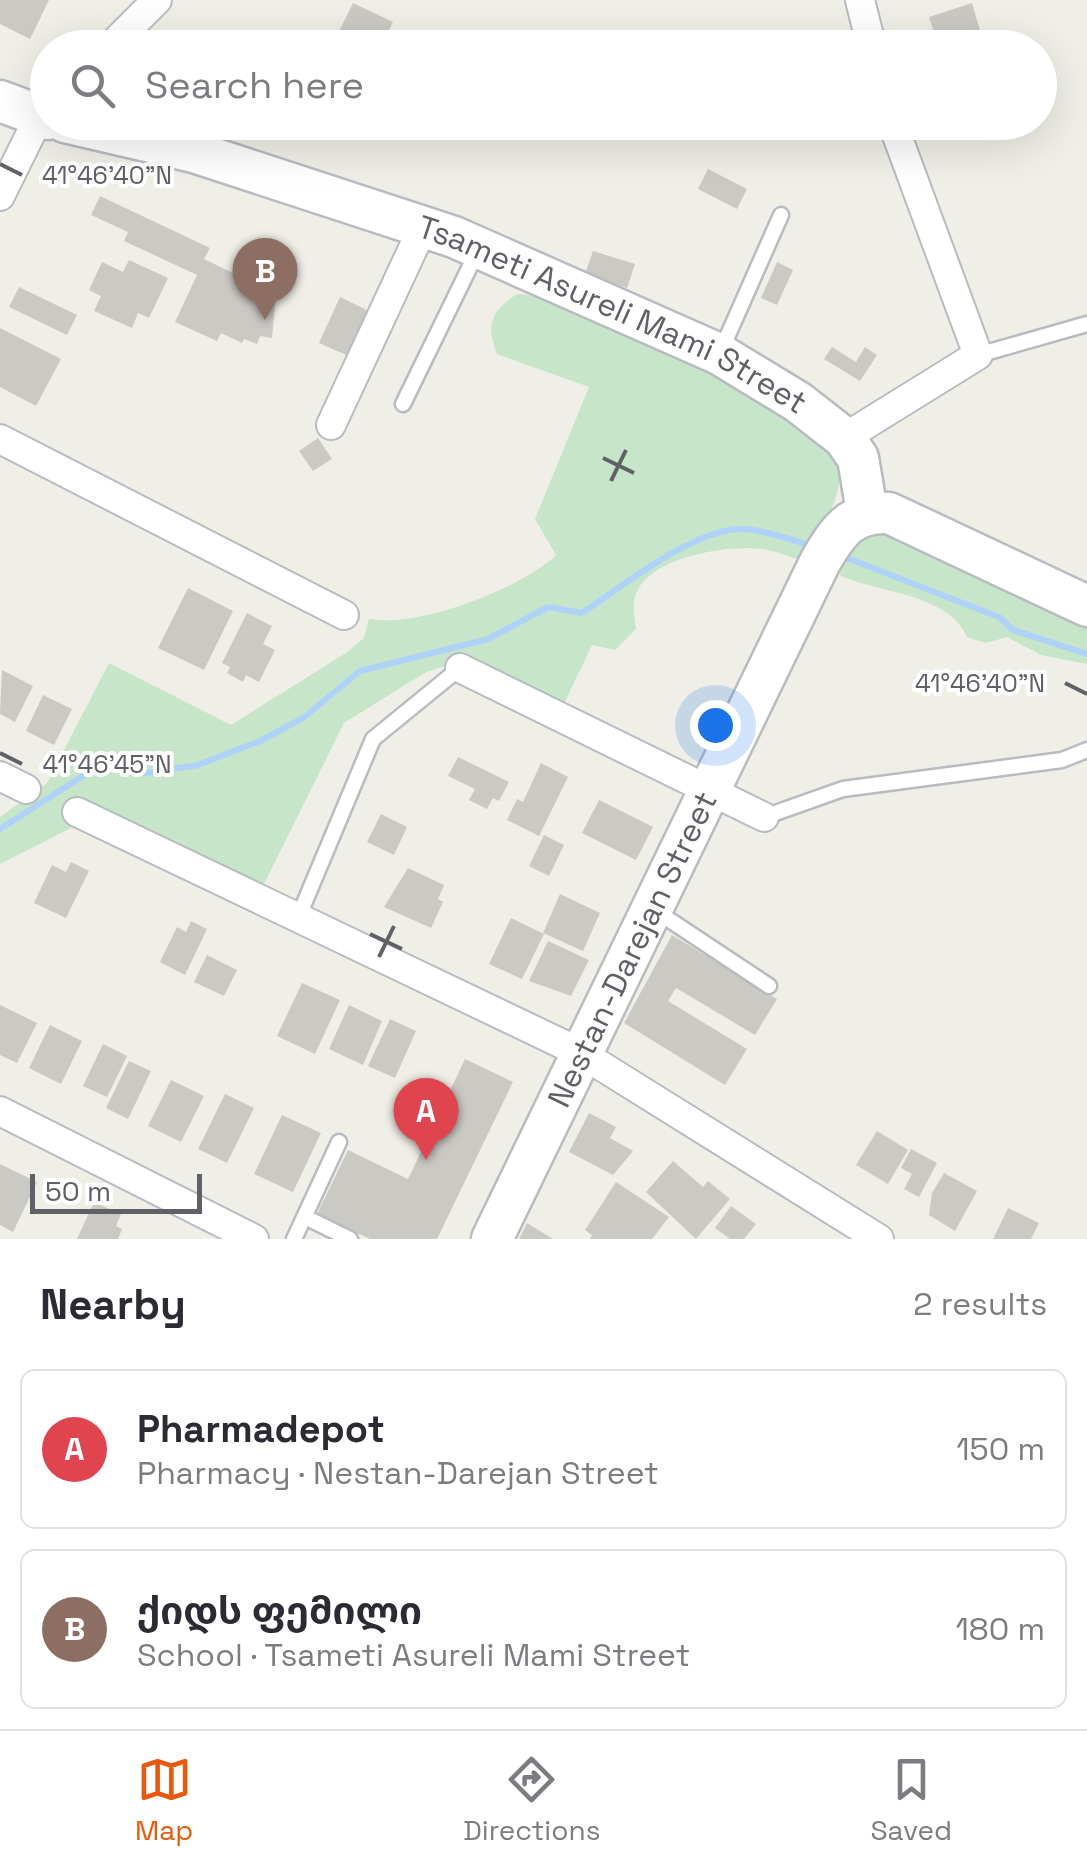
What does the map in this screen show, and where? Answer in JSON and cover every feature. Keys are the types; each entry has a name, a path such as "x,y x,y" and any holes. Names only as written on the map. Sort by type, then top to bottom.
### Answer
{"street":[{"path":"127,30 158,0"},
{"path":"860,0 868,30"},
{"name":"Tsameti Asureli Mami Street","path":"0,101 30,110"},
{"path":"0,196 35,140"},
{"name":"Tsameti Asureli Mami Street","path":"146,140 424,227 719,354 798,402 844,438 858,458 868,512"},
{"path":"844,438 978,355 899,140"},
{"path":"331,425 424,227"},
{"path":"0,438 344,615"},
{"path":"868,512 910,521 1087,606"},
{"name":"Nestan-Darejan Street","path":"492,1239 579,1052 828,549 848,522 868,512"},
{"path":"460,668 764,817"},
{"path":"0,776 26,789"},
{"path":"78,812 579,1052 879,1239"},
{"path":"0,1111 253,1239"}],"lane":[{"path":"719,354 781,215"},
{"path":"403,404 479,248"},
{"path":"978,355 1087,324"},
{"path":"298,918 373,739 460,668"},
{"path":"764,817 843,789 1062,760 1087,750"},
{"path":"650,908 770,986"},
{"path":"294,1239 339,1142"},
{"path":"305,1217 350,1239"}],"green space":[{"path":"517,294 538,296 703,369 793,418 824,442 838,462 838,487 807,562 768,550 734,549 692,556 656,571 642,583 635,597 636,629 615,650 592,645 563,706 466,659 426,672 344,723 262,888 84,809 71,828 0,864 0,817 47,783 109,663 231,725 346,653 364,638 369,619 414,618 467,603 519,581 556,555 535,519 589,387 497,354 493,320"},
{"path":"887,530 1087,626 1087,664 1041,655 1007,637 986,643 967,637 958,623 930,603 841,576 836,568 866,532"}],"building":[{"path":"0,0 49,0 34,30 30,30 30,39 0,24"},
{"path":"353,3 393,22 389,30 340,30"},
{"path":"972,3 980,30 933,30 929,17"},
{"path":"708,169 747,189 737,209 698,189"},
{"path":"100,196 210,248 204,259 276,294 272,338 260,336 257,344 244,339 242,343 221,333 217,341 175,322 197,275 124,241 128,232 91,215"},
{"path":"593,251 635,264 627,288 585,274"},
{"path":"129,260 168,278 149,318 138,313 132,328 94,311 101,296 89,290 102,262 123,272"},
{"path":"777,262 793,270 777,305 761,298"},
{"path":"19,287 77,315 67,335 9,307"},
{"path":"340,297 373,313 353,358 319,343"},
{"path":"0,328 61,359 36,406 0,387"},
{"path":"832,347 856,362 865,347 877,355 860,381 824,359"},
{"path":"318,438 332,459 313,471 299,451"},
{"path":"188,588 233,611 204,670 158,648"},
{"path":"247,613 272,626 263,644 275,650 259,682 246,675 243,682 227,673 230,667 222,663"},
{"path":"2,670 33,686 15,722 0,714"},
{"path":"43,695 72,709 54,745 26,731"},
{"path":"458,757 509,782 499,801 493,798 487,809 469,800 475,789 448,776"},
{"path":"541,763 568,777 539,836 507,820 517,799 523,802"},
{"path":"599,800 653,827 636,860 582,833"},
{"path":"381,814 407,827 394,855 367,842"},
{"path":"544,835 564,845 549,876 529,866"},
{"path":"71,862 89,871 66,918 34,903 52,865 66,872"},
{"path":"408,868 444,885 438,899 443,902 431,928 384,907"},
{"path":"560,894 600,913 583,951 543,933"},
{"path":"511,918 544,934 522,979 489,964"},
{"path":"191,921 207,929 185,975 160,962 177,927 186,932"},
{"path":"672,935 777,999 755,1035 676,988 668,1001 747,1049 725,1085 624,1023"},
{"path":"548,941 589,960 571,996 529,981"},
{"path":"207,955 237,970 224,996 194,982"},
{"path":"302,983 340,1000 315,1054 277,1036"},
{"path":"0,1005 37,1023 17,1063 0,1055"},
{"path":"349,1005 382,1021 363,1065 329,1049"},
{"path":"390,1019 416,1031 395,1078 368,1066"},
{"path":"50,1025 82,1041 61,1084 29,1068"},
{"path":"103,1044 127,1056 107,1097 83,1086"},
{"path":"465,1059 513,1082 437,1239 370,1239 317,1214 348,1150 408,1179"},
{"path":"129,1061 151,1071 128,1119 106,1108"},
{"path":"171,1080 204,1096 181,1142 148,1126"},
{"path":"225,1094 254,1108 227,1163 198,1149"},
{"path":"589,1113 616,1127 610,1138 633,1151 613,1175 569,1152"},
{"path":"282,1115 321,1133 293,1192 254,1174"},
{"path":"877,1131 908,1150 888,1184 856,1165"},
{"path":"911,1149 937,1163 919,1197 904,1189 912,1174 901,1168"},
{"path":"673,1161 703,1187 708,1181 730,1199 696,1239 646,1192"},
{"path":"0,1164 37,1182 13,1232 0,1225"},
{"path":"944,1173 977,1191 955,1231 929,1215 932,1193"},
{"path":"616,1182 669,1217 652,1239 590,1239 592,1235 585,1230"},
{"path":"94,1202 121,1214 116,1226 122,1229 118,1239 77,1239"},
{"path":"731,1206 756,1224 744,1239 730,1239 715,1228"},
{"path":"1008,1208 1039,1223 1031,1239 993,1239"},
{"path":"527,1223 553,1239 519,1239"}],"waterway":[{"path":"0,829 86,774 118,761 146,773 198,765 260,741 303,718 360,671 488,639 548,607 582,613 660,560 704,537 745,529 813,546"},
{"path":"839,555 999,617 1013,630 1087,654"}],"place":[{"name":"ქიდს ფემილი","path":"265,320"},
{"name":"Pharmadepot","path":"426,1160"}]}
